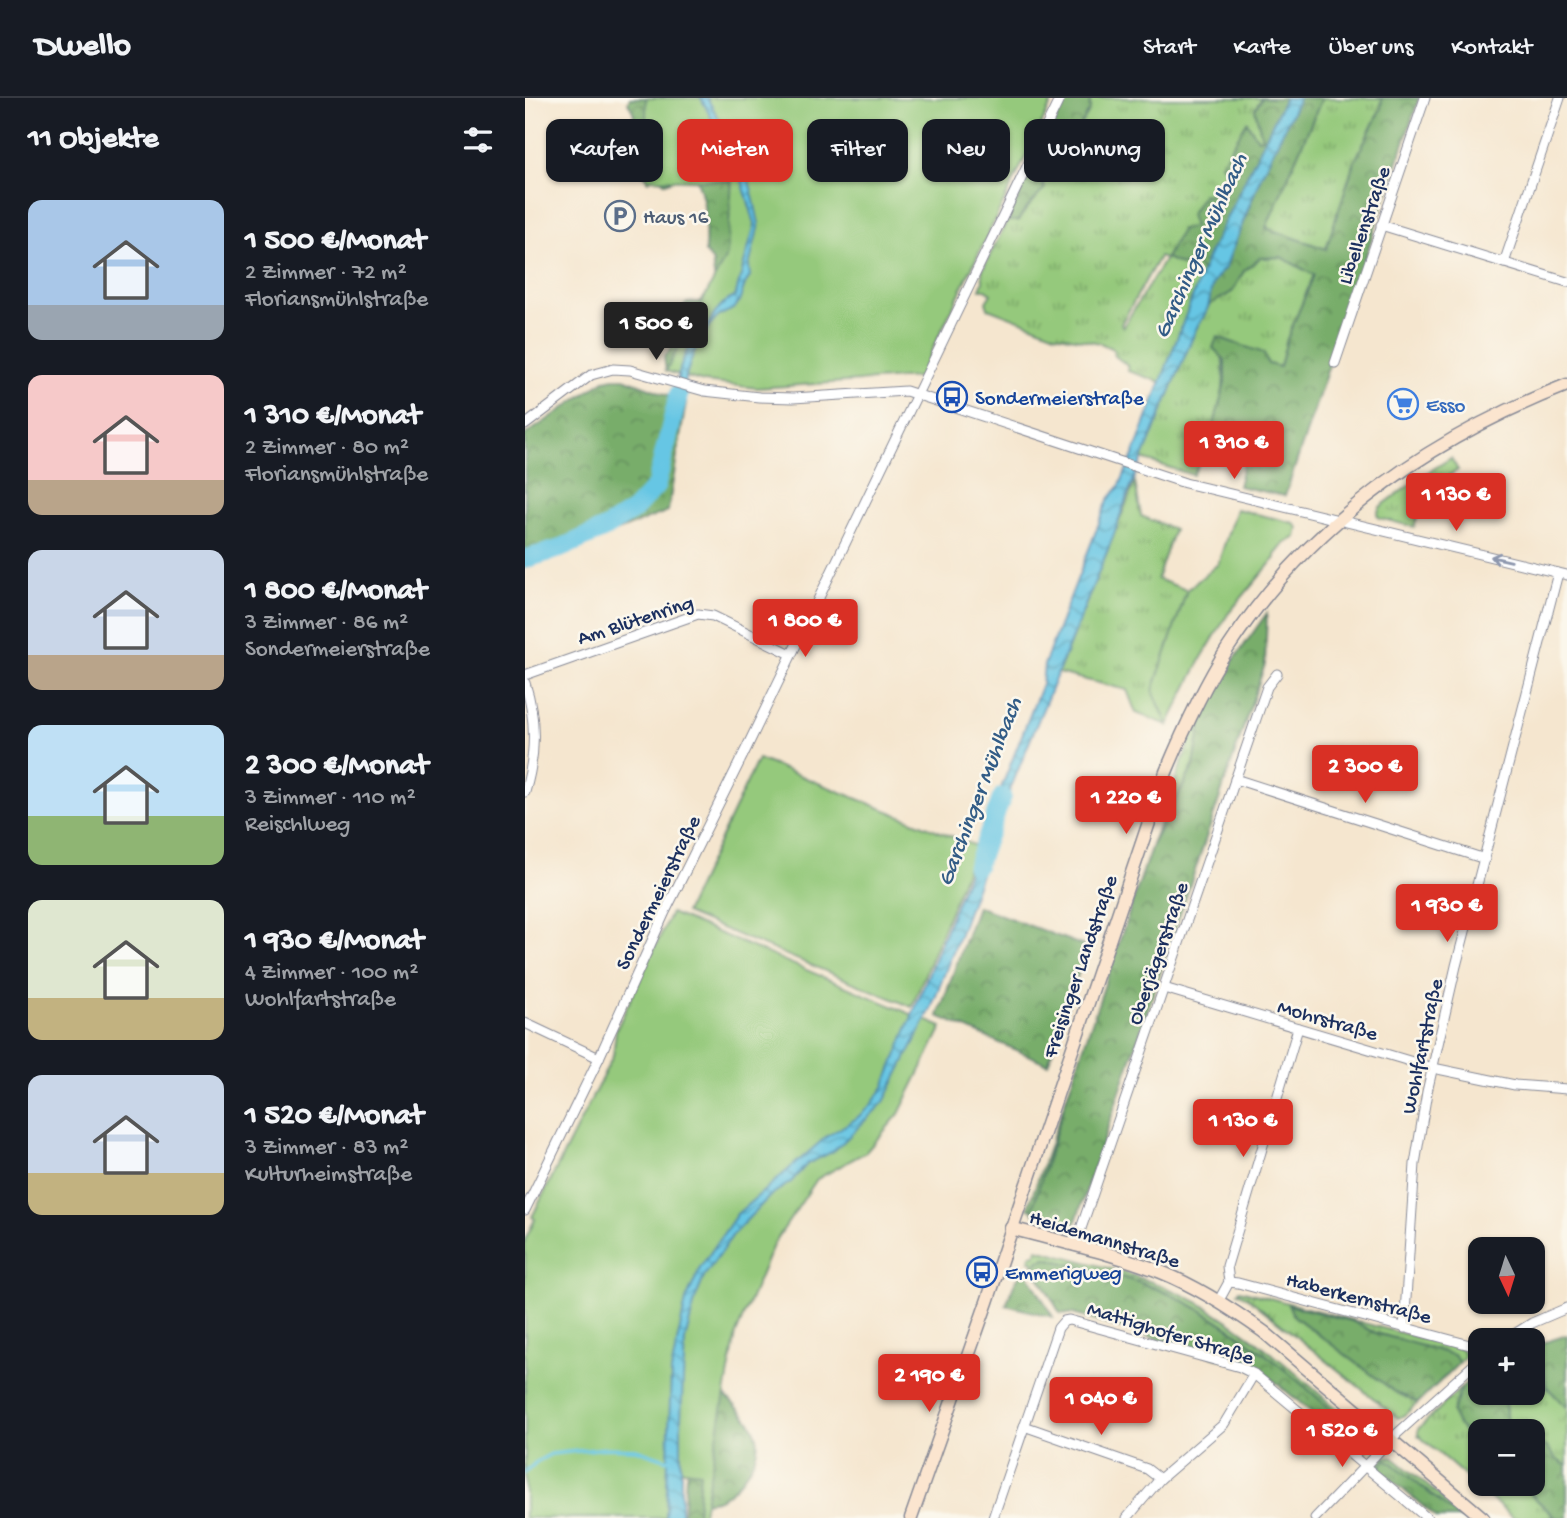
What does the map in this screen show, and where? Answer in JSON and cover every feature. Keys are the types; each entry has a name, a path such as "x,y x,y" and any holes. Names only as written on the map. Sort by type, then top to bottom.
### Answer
{"main road":[{"name":"Freisinger Landstraße","path":"911,1518 1166,772 1185,726 1228,648 1285,573 1337,521 1397,473 1495,415 1567,385"},
{"name":"Heidemannstraße","path":"1011,1228 1163,1273 1218,1301 1264,1332 1483,1518"}],"street":[{"name":"Sondermeierstraße","path":"525,1210 599,1058 665,912 919,394 1060,98"},
{"name":"Libellenstraße","path":"1335,363 1425,98"},
{"path":"1504,263 1560,98"},
{"path":"1381,225 1567,282"},
{"path":"525,425 599,372 613,369 629,370 689,388 759,397 793,398 893,391 919,394 1141,470 1244,499 1563,574"},
{"name":"Wohlfartstraße","path":"1404,1328 1415,1164 1433,1068 1456,966 1563,574"},
{"name":"Am Blütenring","path":"525,675 698,614 713,616 791,654"},
{"name":"Oberjägerstraße","path":"1075,1246 1235,779 1268,687 1276,674"},
{"path":"525,683 533,712 534,735 532,766 525,792"},
{"path":"1235,779 1485,859"},
{"name":"Mohrstraße","path":"1164,988 1433,1068 1515,1085 1567,1090"},
{"path":"525,1023 599,1058"},
{"path":"1218,1301 1229,1282 1227,1266 1298,1028"},
{"name":"Haberkernstraße","path":"1229,1282 1468,1345"},
{"path":"1524,1328 1567,1308"},
{"name":"Mattighofer Straße","path":"1024,1426 1058,1328 1064,1321 1069,1320 1240,1367 1254,1374 1427,1518"},
{"path":"1315,1518 1391,1440 1468,1370"},
{"path":"1127,1518 1160,1479 1224,1424 1254,1374"},
{"path":"993,1518 1024,1426 1147,1469 1160,1479"}],"green space":[{"path":"630,98 701,98 710,119 677,119 677,178 666,183 663,181 663,119 633,119 634,114 628,102"},
{"path":"646,98 1054,98 1044,119 1024,119 1024,160 919,377 757,388 704,382 666,371 727,255 732,182 793,182 793,119 677,119 677,180 663,179 663,119 646,119"},
{"path":"1066,98 1090,98 1090,110 1085,119 1056,119"},
{"path":"1090,98 1262,98 1255,109 1262,138 1258,140 1247,122 1228,173 1208,196 1194,227 1166,258 1181,265 1195,264 1202,272 1161,382 1128,371 1127,365 1115,356 1113,349 1100,343 1055,334 988,308 986,302 991,294 986,289 980,289 982,271 1007,221 1018,221 1044,188 1041,182 1165,182 1165,119 1084,119 1089,110","holes":["1159,257 1165,259 1123,327 1121,324"]},
{"path":"1262,98 1285,98 1202,272 1195,264 1181,265 1166,258 1181,230 1194,227 1190,215 1203,194 1208,195 1227,173 1221,164 1247,122 1258,139 1262,138 1255,109"},
{"path":"1299,98 1322,98 1266,228 1326,249 1354,163 1381,108 1382,98 1419,98 1285,496 1238,486 1245,457 1209,444 1225,382 1225,360 1213,348 1217,337 1264,353 1268,364 1280,367 1287,339 1314,275 1281,257 1260,258 1244,271 1232,292 1209,305 1209,299 1217,276 1225,268 1261,176"},
{"path":"1322,98 1382,98 1381,108 1354,163 1326,249 1265,228"},
{"path":"698,182 737,182 755,223 679,375 666,371 664,357 675,343 674,326 677,317 687,303 699,302 715,284 712,260 705,253 701,190"},
{"path":"1026,182 1042,182 1045,188 1018,221 1007,221"},
{"path":"1281,257 1314,275 1287,339 1280,367 1268,364 1241,346 1218,337 1224,374 1220,408 1209,442 1193,475 1142,459 1196,329 1209,305 1232,292 1244,271 1260,258"},
{"path":"624,378 686,402 668,511 525,568 525,435 605,380"},
{"path":"1451,458 1458,470 1441,481 1429,494 1414,527 1379,518 1377,514 1380,507"},
{"path":"1135,482 1141,516 1174,529 1157,579 1187,590 1153,691 1168,725 1136,713 1127,690 1058,673"},
{"path":"1236,509 1294,523 1298,528 1296,537 1284,544 1228,614 1201,659 1168,725 1153,691 1187,590 1218,564"},
{"path":"1267,613 1265,664 1075,1224 1068,1227 1037,1217 1032,1209 1152,845 1194,765 1201,724 1228,668"},
{"path":"1228,668 1201,724 1194,765 1152,845 1192,735"},
{"path":"758,759 976,846 912,1007 685,913"},
{"path":"977,906 1087,947 1048,1064 938,1016"},
{"path":"671,913 942,1027 899,1114 866,1152 817,1179 773,1245 736,1334 702,1518 697,1518 700,1472 668,1468 666,1518 525,1518 525,1240 535,1219 532,1217 613,1056 616,1030"},
{"path":"1071,1084 1032,1209 1028,1208"},
{"path":"1037,1249 1140,1278 1199,1303 1265,1348 1367,1436 1364,1439 1254,1345 1205,1313 1148,1285 1115,1275 1046,1258 1039,1260 1034,1268 1032,1260 1029,1261 1030,1255 1036,1254"},
{"path":"1046,1258 1148,1285 1205,1313 1276,1363 1321,1400 1369,1446 1363,1455 1268,1376 1253,1368 1073,1314 1060,1313 1034,1268 1039,1260"},
{"path":"1024,1269 1053,1317 1006,1305 1015,1282"},
{"path":"1240,1290 1461,1349 1466,1356 1459,1363 1454,1355 1373,1332 1352,1321 1289,1306 1294,1316 1395,1392 1418,1403 1398,1418 1238,1292"},
{"path":"1288,1305 1352,1321 1373,1332 1454,1355 1459,1363 1418,1403 1395,1392 1294,1316"},
{"path":"1567,1335 1567,1408 1546,1386 1545,1342"},
{"path":"1545,1378 1546,1386 1567,1408 1567,1466 1545,1446 1545,1419 1506,1419 1505,1405 1545,1405"},
{"path":"1468,1381 1468,1405 1505,1405 1506,1419 1468,1419 1468,1435 1458,1425 1452,1413 1462,1387"},
{"path":"1462,1387 1452,1413 1458,1425 1468,1435 1468,1479 1418,1435 1418,1429"},
{"path":"720,1390 751,1423 757,1437 756,1454 752,1464 733,1489 719,1499 703,1502 700,1518 683,1518 686,1475 694,1461"},
{"path":"1545,1446 1567,1466 1567,1518 1556,1518 1533,1496 1545,1496"},
{"path":"1386,1456 1392,1457 1467,1518 1460,1518 1390,1461 1386,1460 1379,1469 1378,1462"},
{"path":"1386,1459 1460,1518 1437,1518 1379,1469"},
{"path":"1488,1496 1533,1496 1556,1518 1513,1518"}],"water":[{"path":"701,98 707,98 719,119 712,119"},
{"path":"1285,98 1299,98 1261,176 1225,268 1213,284 1207,310 1196,329 1127,496 1113,537 1009,792 1000,823 989,819 1042,684 1044,665 1108,500 1119,487 1134,453 1208,256"},
{"path":"742,182 749,182 759,224 749,266 750,277 738,303 717,318 701,339 685,378 677,418 671,418 684,357 694,339 719,307 735,297 755,224"},
{"path":"980,843 991,846 959,936 930,1011 884,1102 834,1151 807,1164 791,1182 771,1195 735,1232 705,1275 696,1297 685,1341 681,1418 681,1518 666,1518 671,1371 686,1300 700,1268 737,1214 826,1137 857,1118 884,1087"}],"waterway":[{"path":"525,559 559,549 606,528 634,510 656,486 679,393"},
{"name":"Garchinger Mühlbach","path":"976,867 1002,797"},
{"name":"Garchinger Mühlbach","path":"525,1473 536,1462 551,1454 606,1448 636,1449 668,1460 670,1458"}],"place":[{"name":"Haus 16","path":"620,216"},
{"name":"Sondermeierstraße","path":"952,397"},
{"name":"Esso","path":"1403,404"},
{"name":"Emmerigweg","path":"982,1272"}]}
